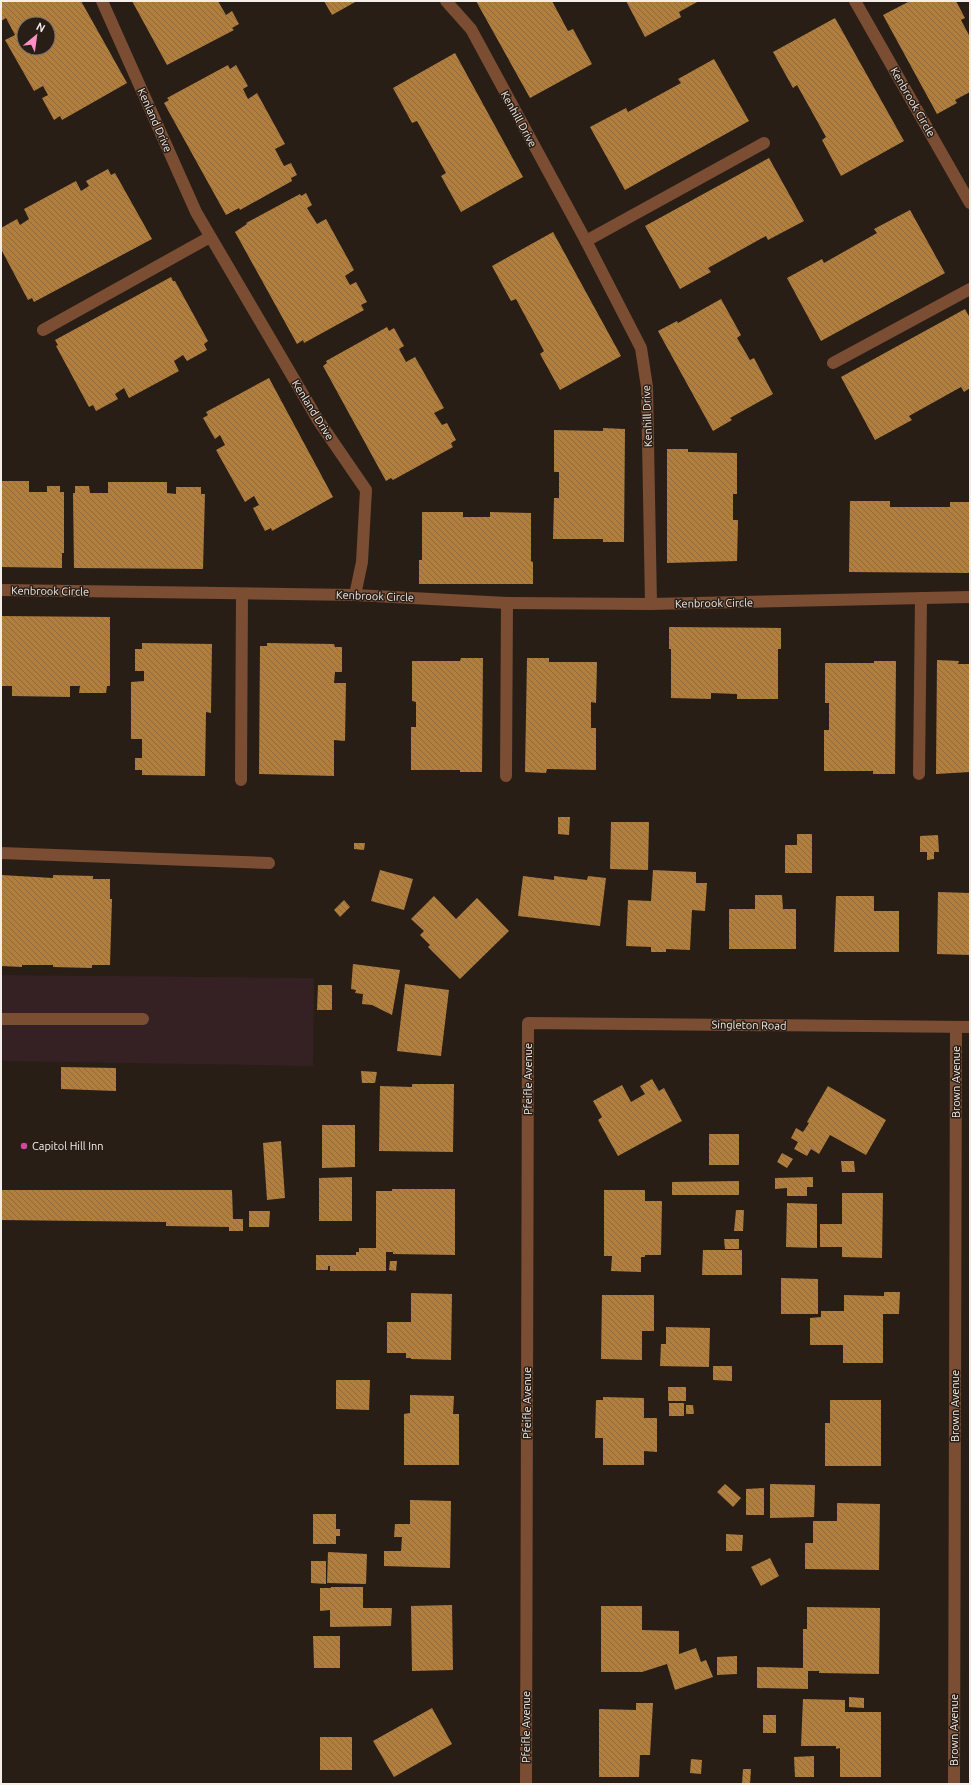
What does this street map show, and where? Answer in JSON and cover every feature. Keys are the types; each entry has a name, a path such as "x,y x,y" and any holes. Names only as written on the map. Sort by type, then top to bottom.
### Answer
{"street":[{"name":"Kenland Drive","path":"102,1 196,212 318,420 366,490 362,562 356,595"},
{"name":"Kenhill Drive","path":"446,1 471,29 586,241 641,348 647,386 651,604"},
{"name":"Kenbrook Circle","path":"855,1 970,203"},
{"path":"586,241 764,144"},
{"path":"43,330 210,237"},
{"path":"833,363 970,289"},
{"name":"Kenbrook Circle","path":"1,590 356,595 507,603 651,604 970,597"},
{"path":"241,780 242,594"},
{"path":"919,774 921,598"},
{"path":"506,776 507,603"},
{"path":"1,853 269,863"},
{"path":"1,1019 143,1020"},
{"name":"Singleton Road","path":"528,1023 970,1027"},
{"name":"Pfeifle Avenue","path":"526,1784 528,1023"},
{"name":"Brown Avenue","path":"954,1784 956,1027"}],"shaded area":[{"path":"1,975 314,978 313,1066 1,1061"}],"building":[{"path":"3,1 81,1 127,83 62,120 60,116 54,120 42,98 48,95 43,86 34,91 5,40 15,35 6,18 1,21 1,2"},
{"path":"132,1 218,1 226,15 232,11 239,24 232,28 234,30 167,65"},
{"path":"324,1 357,1 332,15"},
{"path":"476,1 552,1 568,31 573,29 592,64 530,98"},
{"path":"626,1 699,1 679,12 681,17 645,37"},
{"path":"910,1 956,1 965,18 961,20 970,37 970,92 955,100 957,103 937,114 883,15"},
{"path":"835,18 904,141 841,176 822,140 826,137 797,85 793,88 773,52"},
{"path":"455,53 523,177 461,212 441,176 446,173 417,121 412,123 393,88"},
{"path":"714,59 749,121 625,190 590,127 626,108 628,112 681,83 678,79"},
{"path":"228,65 230,69 236,65 248,86 243,89 248,99 257,93 285,144 275,149 284,166 291,163 297,175 291,178 292,181 240,210 239,208 226,215 164,103 169,100 167,98"},
{"path":"769,158 804,221 768,240 766,236 708,268 711,272 680,289 645,226"},
{"path":"108,169 111,175 115,173 152,239 34,302 32,298 28,300 1,249 1,228 17,219 20,225 29,219 24,209 76,181 81,191 89,186 86,181"},
{"path":"306,193 312,205 307,208 317,224 326,219 354,270 345,276 350,285 356,282 367,302 361,305 364,310 304,343 303,340 297,344 235,232 247,224 246,223 300,194 301,196"},
{"path":"910,210 945,273 821,341 787,278 822,259 824,263 877,233 874,229"},
{"path":"553,232 621,356 560,390 540,354 544,351 516,299 511,301 492,266"},
{"path":"171,277 173,281 175,281 208,341 204,344 207,350 187,361 183,355 174,361 179,371 129,398 124,388 115,394 118,399 96,411 93,405 89,407 56,346 58,345 55,340"},
{"path":"721,299 741,335 737,338 750,360 754,358 773,394 730,418 732,420 713,431 658,331 677,321 678,323"},
{"path":"965,309 970,318 970,388 964,392 961,387 909,416 912,420 875,440 841,377"},
{"path":"387,327 389,331 394,328 404,346 399,349 406,362 415,357 444,408 434,413 442,425 447,423 456,440 451,443 453,447 393,480 391,478 386,481 323,366 327,363 326,361"},
{"path":"269,378 333,497 272,531 271,528 265,531 253,508 259,505 254,496 245,502 216,450 225,445 220,435 215,439 203,418 208,415 206,412"},
{"path":"603,428 625,429 624,542 603,542 603,539 553,539 554,498 559,498 559,472 554,472 554,430 603,431"},
{"path":"667,449 688,449 688,452 737,453 737,494 733,494 733,520 738,520 737,561 667,563"},
{"path":"1,481 29,481 29,492 47,492 47,486 60,486 60,492 64,492 64,553 62,553 62,568 1,567"},
{"path":"108,482 167,482 167,493 176,494 176,487 201,487 201,494 205,494 203,569 74,568 73,493 75,493 75,486 89,486 90,493 108,493"},
{"path":"850,501 890,501 890,507 950,507 950,502 970,502 970,573 849,572"},
{"path":"422,512 463,512 463,517 490,517 490,512 531,513 531,561 533,562 533,584 419,584 419,560 422,560"},
{"path":"1,616 110,617 110,686 107,686 106,693 79,693 80,686 70,686 70,697 12,696 12,686 1,686"},
{"path":"669,627 781,628 781,649 778,649 778,699 737,699 737,694 711,693 711,699 671,698 671,649 669,649"},
{"path":"142,643 212,644 211,713 206,712 205,776 142,775 142,770 135,770 135,758 142,758 142,739 131,739 131,682 144,681 144,671 135,671 135,649 142,649"},
{"path":"267,643 334,644 335,647 342,647 342,672 335,672 334,683 346,683 345,741 334,740 334,776 259,774 260,646 267,646"},
{"path":"461,658 483,658 482,772 460,772 460,770 411,770 411,727 416,727 416,702 412,701 412,661 460,661"},
{"path":"527,658 549,658 549,662 597,662 596,703 591,702 591,728 596,728 596,770 547,769 546,773 525,772"},
{"path":"937,660 959,661 958,664 970,664 970,772 936,774"},
{"path":"874,661 896,661 895,774 873,774 873,771 824,771 824,730 829,730 829,703 825,703 825,663 874,663"},
{"path":"558,817 570,817 569,835 558,834"},
{"path":"611,822 649,822 648,870 610,869"},
{"path":"797,834 812,834 812,873 785,873 785,845 797,845"},
{"path":"938,835 939,852 934,852 934,859 927,860 927,852 920,852 920,836"},
{"path":"354,843 365,843 364,850 354,849"},
{"path":"380,870 413,879 404,910 371,901"},
{"path":"653,870 696,872 696,883 707,883 705,911 692,910 690,950 666,949 666,952 651,952 651,947 626,946 628,900 651,901"},
{"path":"1,875 53,878 53,875 93,876 93,879 110,879 110,899 112,899 110,965 92,965 92,968 53,967 53,965 22,965 22,967 1,966"},
{"path":"523,876 554,880 554,876 587,880 588,876 606,878 600,926 518,916"},
{"path":"938,892 970,893 970,955 937,954"},
{"path":"755,895 782,895 783,909 796,909 796,949 729,949 729,909 755,909"},
{"path":"434,896 456,919 477,898 509,931 460,979 428,947 430,945 420,935 424,931 411,919"},
{"path":"836,896 874,896 874,911 899,911 899,952 834,952"},
{"path":"344,900 350,907 340,917 334,910"},
{"path":"353,964 400,970 392,1015 372,1005 362,1004 363,994 355,993 356,990 351,989"},
{"path":"405,984 449,990 441,1056 397,1051"},
{"path":"318,985 332,985 332,1010 317,1010"},
{"path":"61,1067 116,1068 116,1091 61,1089"},
{"path":"361,1071 377,1072 375,1083 362,1083"},
{"path":"652,1079 659,1091 664,1088 682,1121 618,1156 598,1120 602,1117 593,1101 622,1085 631,1102 645,1094 640,1086"},
{"path":"412,1084 454,1084 453,1152 379,1151 380,1086 412,1087"},
{"path":"828,1086 886,1120 866,1155 830,1135 819,1154 811,1149 807,1156 794,1149 798,1142 791,1138 796,1128 803,1132 809,1123 807,1122"},
{"path":"322,1125 355,1125 355,1167 322,1168"},
{"path":"709,1134 739,1134 739,1165 709,1165"},
{"path":"281,1141 285,1198 267,1200 263,1143"},
{"path":"782,1153 793,1159 787,1168 777,1162"},
{"path":"841,1161 854,1161 855,1172 842,1172"},
{"path":"352,1177 352,1221 319,1221 319,1178"},
{"path":"813,1177 813,1187 807,1187 807,1196 787,1196 787,1188 775,1189 775,1178"},
{"path":"739,1181 739,1195 672,1195 672,1182"},
{"path":"392,1189 455,1189 455,1255 393,1254 393,1252 386,1252 386,1271 330,1271 330,1266 328,1266 328,1270 316,1270 316,1255 356,1255 356,1252 359,1252 359,1248 376,1248 376,1191 392,1191"},
{"path":"1,1190 232,1190 233,1219 243,1219 243,1231 229,1231 229,1227 166,1226 166,1222 1,1220"},
{"path":"604,1190 645,1190 645,1201 662,1201 661,1255 645,1255 645,1257 641,1257 641,1272 611,1271 612,1256 604,1256"},
{"path":"842,1193 883,1193 882,1258 842,1257 842,1247 820,1247 820,1224 842,1224"},
{"path":"787,1203 817,1204 817,1248 786,1247"},
{"path":"736,1210 744,1210 743,1231 734,1231"},
{"path":"249,1211 270,1211 269,1227 249,1227"},
{"path":"724,1239 739,1239 739,1249 725,1249"},
{"path":"703,1250 742,1250 742,1275 702,1275"},
{"path":"390,1261 397,1261 396,1271 389,1270"},
{"path":"781,1278 818,1279 818,1314 781,1314"},
{"path":"884,1292 900,1292 899,1314 883,1314 883,1363 843,1363 843,1345 810,1345 810,1318 821,1317 821,1311 844,1311 844,1295 884,1296"},
{"path":"411,1293 452,1294 451,1360 411,1359 406,1358 406,1353 387,1353 387,1322 411,1322"},
{"path":"602,1295 654,1295 654,1331 642,1331 642,1360 601,1359"},
{"path":"666,1327 710,1328 709,1367 660,1366 661,1344 666,1344"},
{"path":"713,1366 732,1366 732,1381 713,1380"},
{"path":"336,1380 370,1380 369,1410 336,1409"},
{"path":"668,1387 686,1387 686,1401 668,1401"},
{"path":"410,1395 454,1396 453,1414 459,1414 459,1465 404,1465 404,1414 410,1413"},
{"path":"603,1397 644,1398 644,1418 657,1418 657,1452 644,1451 644,1465 603,1465 603,1438 595,1438 596,1400 603,1400"},
{"path":"830,1400 881,1400 881,1466 825,1466 825,1423 830,1423"},
{"path":"669,1403 684,1403 684,1416 669,1416"},
{"path":"686,1405 693,1405 694,1414 686,1414"},
{"path":"725,1484 741,1498 733,1507 717,1492"},
{"path":"770,1484 815,1485 814,1517 770,1518"},
{"path":"764,1488 764,1515 746,1515 746,1489"},
{"path":"410,1500 451,1501 450,1568 384,1566 384,1551 401,1551 402,1537 394,1537 395,1524 410,1524"},
{"path":"837,1503 880,1504 879,1570 805,1569 805,1543 813,1543 813,1521 837,1521"},
{"path":"313,1514 336,1514 336,1529 340,1529 340,1536 336,1536 336,1544 313,1544"},
{"path":"726,1534 743,1535 742,1551 726,1551"},
{"path":"328,1552 367,1554 366,1584 327,1583"},
{"path":"770,1558 779,1576 761,1586 751,1567"},
{"path":"311,1561 326,1561 326,1584 311,1583"},
{"path":"363,1587 363,1608 392,1608 391,1626 330,1627 330,1610 320,1611 320,1588"},
{"path":"452,1605 453,1670 412,1671 411,1606"},
{"path":"601,1606 642,1606 642,1630 679,1631 679,1654 696,1648 701,1662 706,1660 713,1677 675,1690 667,1664 642,1672 601,1672"},
{"path":"807,1607 880,1608 879,1674 819,1673 819,1671 808,1671 808,1689 757,1688 757,1667 803,1668 803,1629 807,1629"},
{"path":"313,1636 340,1636 340,1668 314,1668"},
{"path":"737,1656 737,1674 717,1675 717,1657"},
{"path":"849,1697 864,1698 864,1708 849,1707"},
{"path":"803,1699 845,1700 845,1712 881,1712 881,1777 840,1777 840,1748 836,1749 836,1746 801,1746"},
{"path":"636,1703 653,1703 650,1755 640,1755 639,1777 599,1777 599,1709 636,1710"},
{"path":"432,1708 452,1744 394,1777 373,1741"},
{"path":"763,1715 776,1715 776,1733 763,1733"},
{"path":"320,1737 352,1737 352,1770 320,1770"},
{"path":"814,1756 814,1777 795,1777 794,1757"},
{"path":"691,1759 702,1760 701,1774 690,1773"},
{"path":"743,1769 751,1769 750,1784 742,1784"}],"place":[{"name":"Capitol Hill Inn","path":"24,1146"}]}
